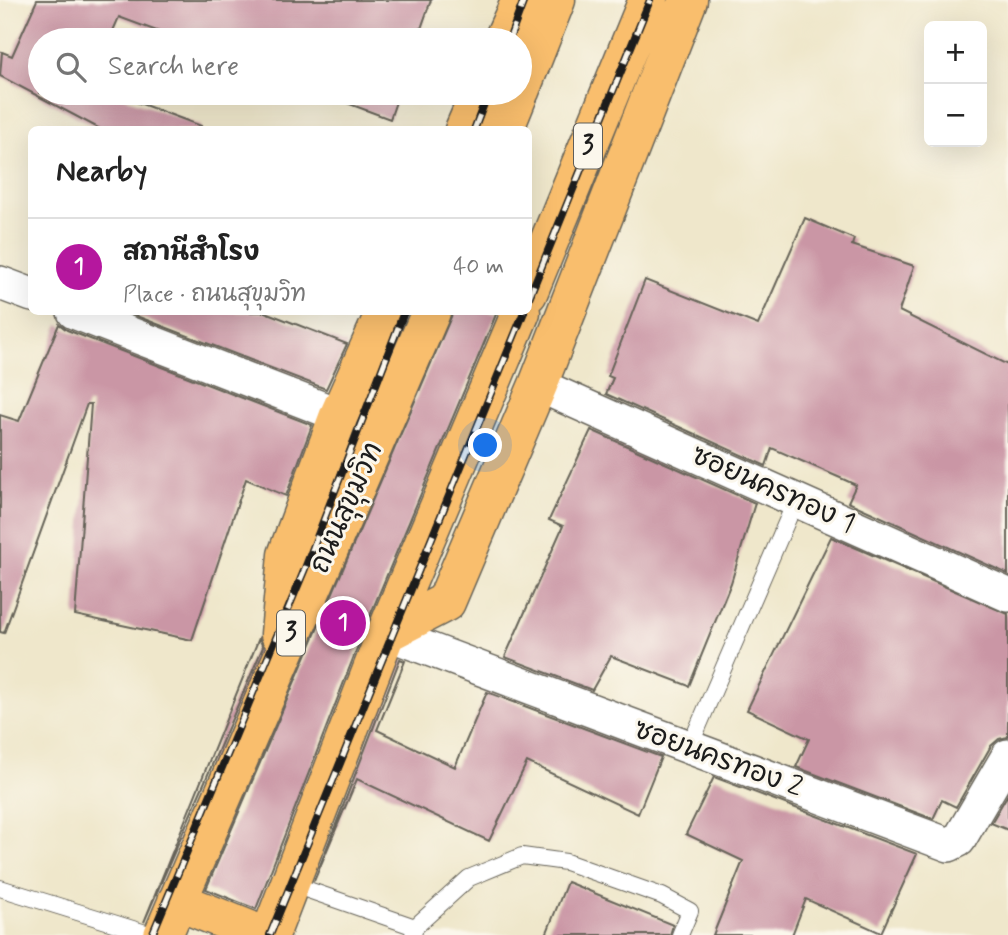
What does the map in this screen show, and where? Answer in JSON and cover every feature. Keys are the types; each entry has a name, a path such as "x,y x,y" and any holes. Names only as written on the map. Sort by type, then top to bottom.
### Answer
{"highway":[{"path":"508,28 521,0"},
{"path":"532,60 556,0"},
{"name":"3","path":"532,283 648,0"},
{"path":"386,633 446,602 538,385 688,0"},
{"path":"466,126 475,105"},
{"path":"506,126 514,105"},
{"path":"277,664 287,555 339,415 383,315"},
{"name":"ถนนสุขุมวิท","path":"170,918 277,664 430,315"},
{"path":"270,935 386,633 520,315"},
{"path":"170,918 262,935"}],"street":[{"path":"0,283 28,294"},
{"path":"82,315 339,415"},
{"name":"ซอยนครทอง 1","path":"538,385 1008,595"},
{"name":"ซอยนครทอง 2","path":"386,633 949,845 959,840 1008,756"}],"lane":[{"path":"689,748 796,500"},
{"path":"291,884 414,931 469,878 522,856 566,862 662,896 690,911 680,935"},
{"path":"0,888 152,935"}],"building":[{"path":"37,0 431,0 421,28 149,28 119,17 114,28 28,28 28,91 0,76 2,52 12,56"},
{"path":"55,105 144,105 201,126 94,126"},
{"path":"352,105 395,105 390,119"},
{"path":"805,218 854,239 852,245 914,266 899,311 1008,365 1008,574 848,502 856,485 845,480 772,448 766,466 606,394 613,378 608,376 645,280 758,325"},
{"path":"134,315 273,315 347,344 326,389"},
{"path":"452,315 496,315 366,625 256,909 206,889"},
{"path":"59,324 67,330 312,425 286,496 246,479 192,640 75,615 91,404 87,404 4,633 0,632 0,415 19,421"},
{"path":"591,430 755,503 731,583 689,686 611,656 592,690 505,657 563,526 549,520"},
{"path":"831,537 1008,614 1008,737 999,739 991,746 956,807 942,800 933,819 796,767 809,739 747,710"},
{"path":"259,638 263,647 144,922 182,828"},
{"path":"400,659 405,661 377,730 455,767 487,692 661,757 638,814 527,762 489,841 357,779 314,881"},
{"path":"714,777 917,854 881,933 806,899 792,935 713,935 743,861 686,834"},
{"path":"1008,794 1008,830 991,823"},
{"path":"567,882 673,925 670,935 546,935"}],"railway":[{"path":"514,28 524,0"},
{"path":"532,290 650,0"},
{"path":"476,126 483,105"},
{"path":"152,935 304,571 403,315"},
{"path":"270,935 523,315"}],"place":[{"name":"สถานีสำโรง","path":"343,623"}]}
